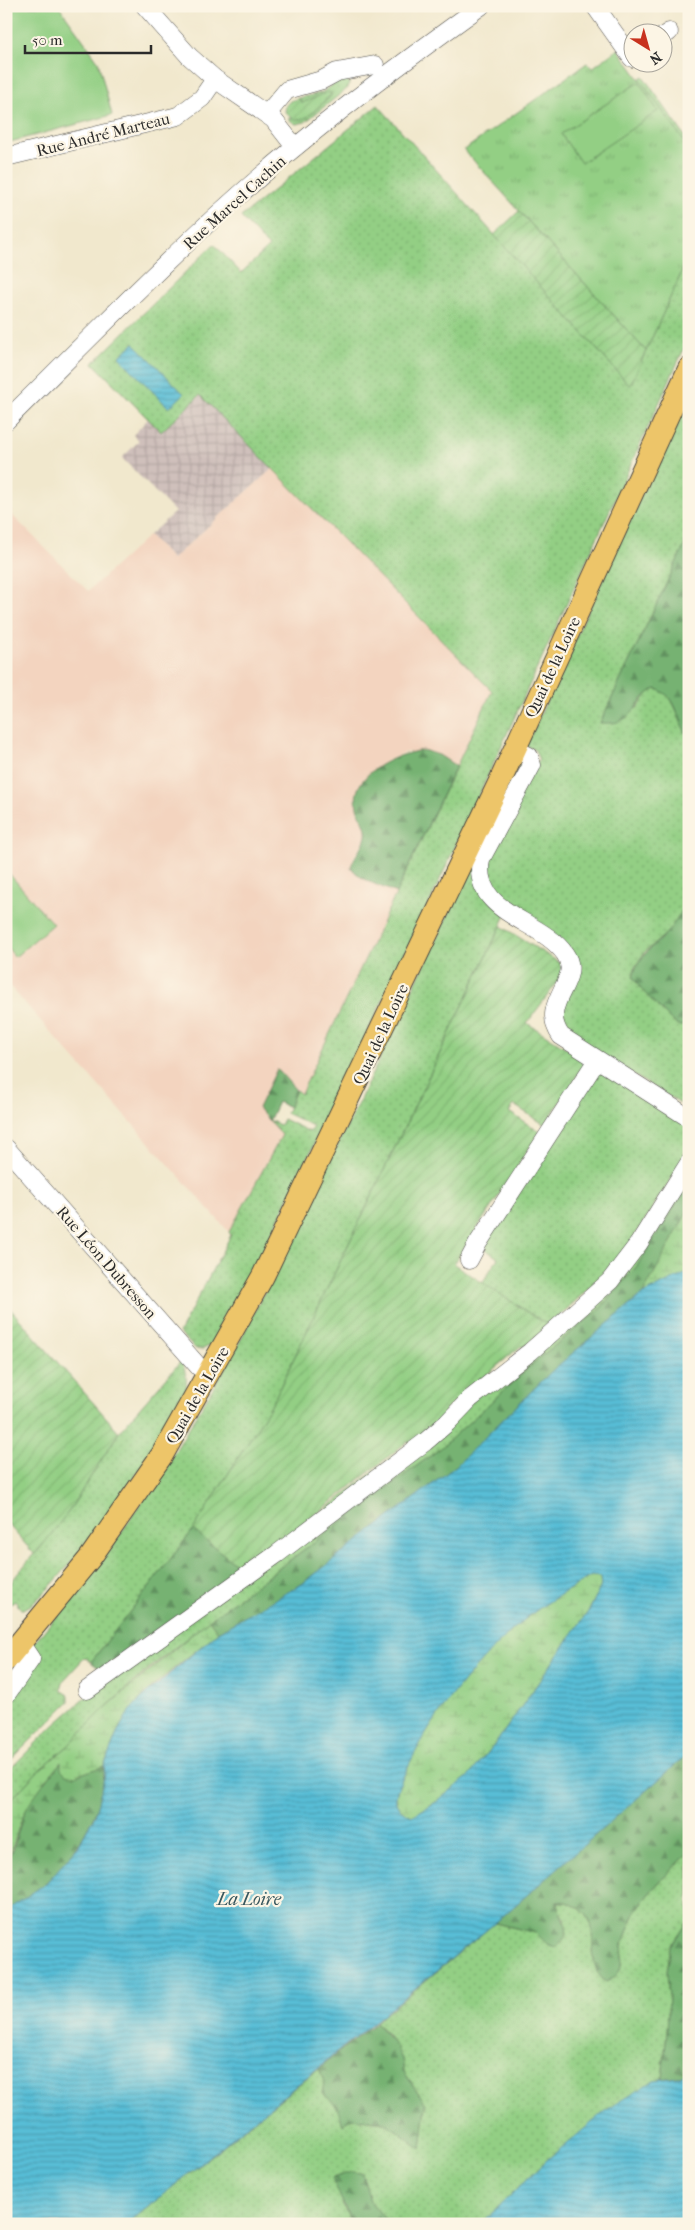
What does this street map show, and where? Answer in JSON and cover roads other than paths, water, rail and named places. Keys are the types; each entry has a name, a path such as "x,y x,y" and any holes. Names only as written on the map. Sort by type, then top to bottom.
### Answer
{"main road":[{"name":"Quai de la Loire","path":"13,1652 68,1588 162,1455 263,1276 515,749 689,369"}],"street":[{"path":"145,6 189,56 215,79 267,114 277,123 294,147"},
{"name":"Rue Marcel Cachin","path":"6,421 217,216 294,147 395,67 481,6"},
{"path":"595,6 622,44"},
{"path":"267,114 287,90 322,80 337,72 375,65"},
{"name":"Rue André Marteau","path":"6,157 178,116 202,98 215,79"},
{"path":"515,749 529,756 532,765 481,859 480,873 485,890 506,911 557,944 569,960 570,971 554,1010 554,1025 561,1036 689,1118"},
{"path":"469,1260 547,1133 597,1060"},
{"name":"Rue Léon Dubresson","path":"6,1148 199,1367 209,1374"},
{"path":"87,1690 277,1554 425,1442 476,1394 530,1352 623,1267 689,1163"},
{"path":"6,1695 31,1659 30,1654 13,1652"}],"water":[{"path":"134,343 184,394 169,408 119,357"},
{"name":"La Loire","path":"689,1272 689,1753 495,1923 127,2224 6,2224 6,1911 46,1883 78,1847 95,1815 105,1774 104,1766 118,1731 130,1710 218,1632 302,1584 456,1466 554,1369 643,1294","holes":["591,1576 600,1577 601,1586 590,1609 496,1743 469,1776 436,1802 412,1816 400,1809 396,1802 397,1791 415,1752 441,1711 472,1671 506,1636 548,1602"]},
{"path":"689,2072 689,2224 481,2224 549,2158 612,2106 654,2080 678,2077"}]}
